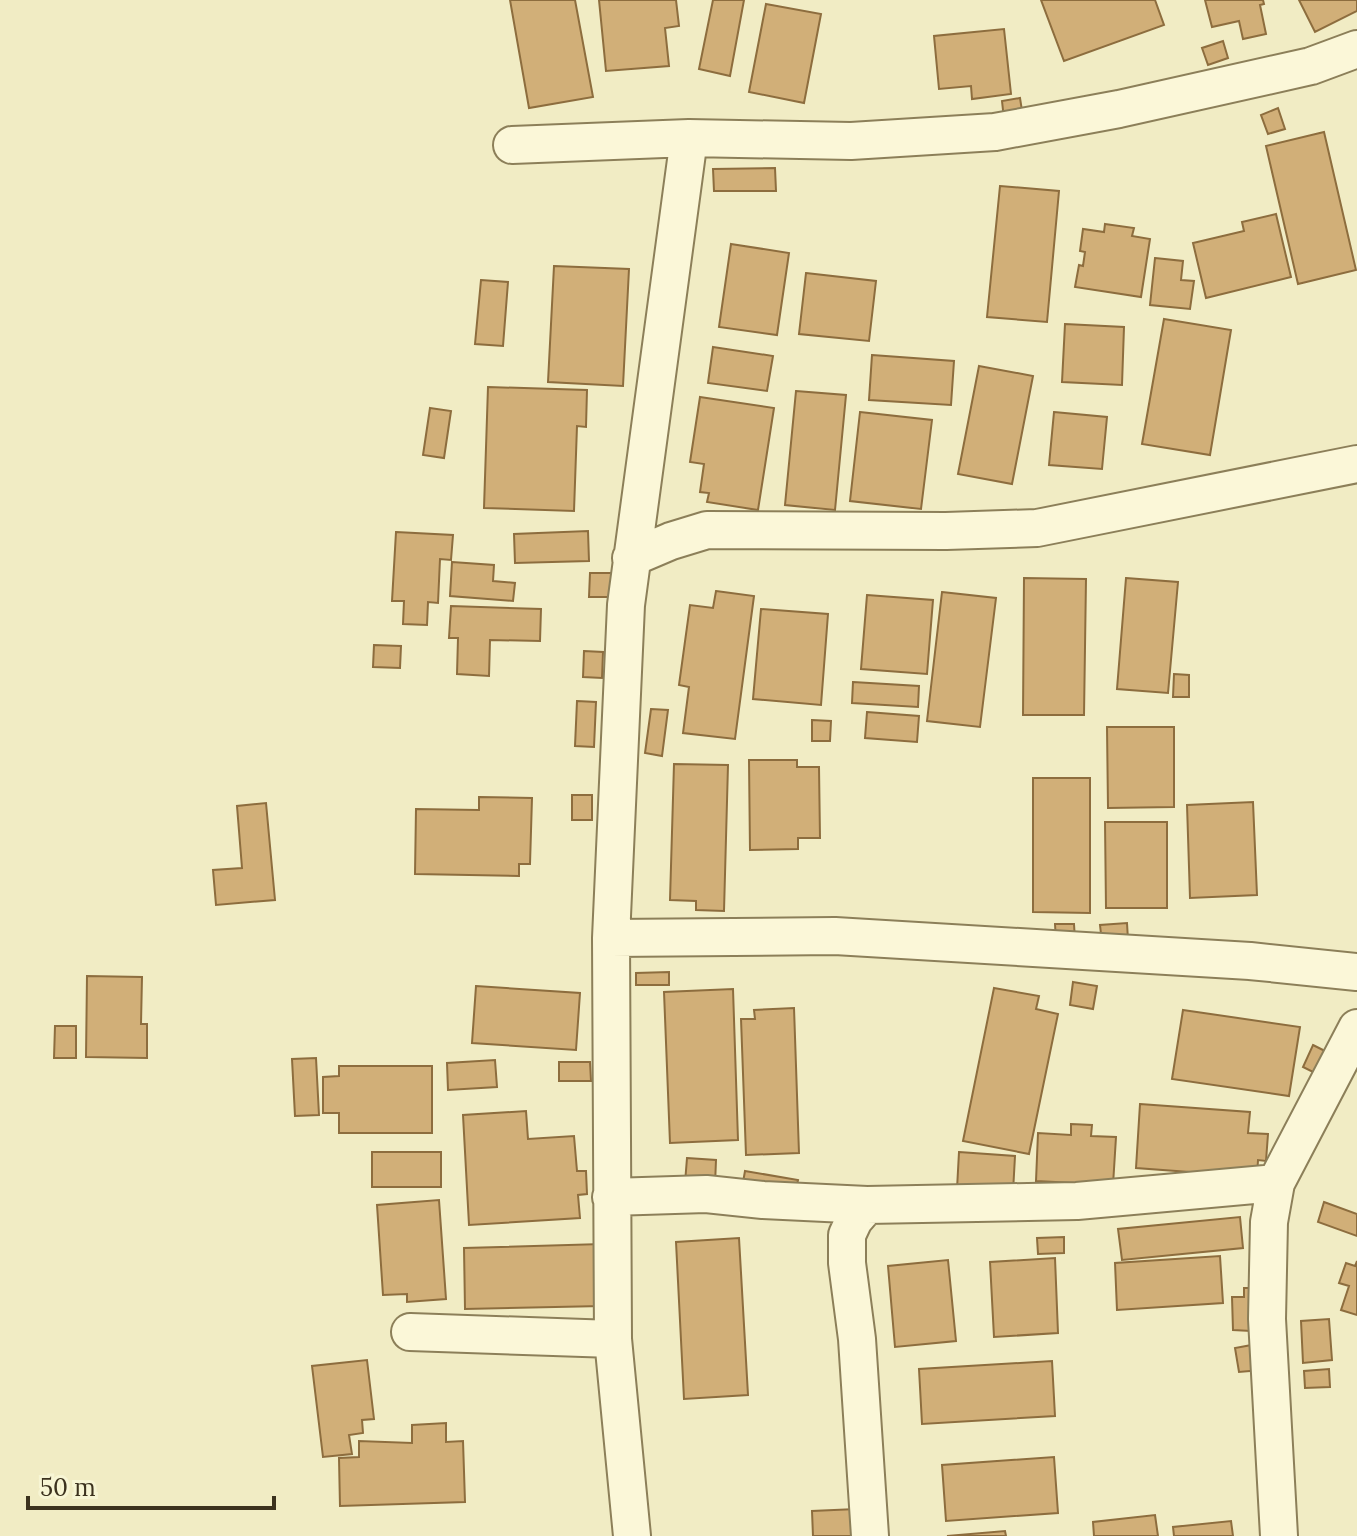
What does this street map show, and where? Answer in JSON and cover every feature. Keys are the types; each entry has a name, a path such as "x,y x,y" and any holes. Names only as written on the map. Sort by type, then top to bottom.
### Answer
{"street":[{"path":"512,145 689,138 851,141 995,132 1119,109 1311,66 1357,49"},
{"path":"632,1536 613,1339 611,938 626,605 689,138"},
{"path":"631,558 707,530 946,531 1037,528 1357,464"},
{"path":"611,938 835,936 1250,961 1357,972"},
{"path":"1279,1536 1267,1319 1269,1222 1276,1183 1357,1028"},
{"path":"611,1197 706,1194 867,1205 1077,1201 1276,1183"},
{"path":"867,1205 854,1220 847,1235 847,1263 857,1339 870,1536"},
{"path":"410,1332 613,1339"}],"building":[{"path":"510,0 575,0 593,97 529,108"},
{"path":"599,0 676,0 679,26 665,28 669,66 606,71"},
{"path":"713,0 744,0 730,76 699,69"},
{"path":"1041,0 1155,0 1164,25 1064,61"},
{"path":"1205,0 1263,0 1264,4 1260,5 1266,34 1243,39 1239,21 1212,27"},
{"path":"1299,0 1357,0 1357,11 1315,32"},
{"path":"766,4 821,14 804,103 749,92"},
{"path":"1004,29 1011,94 972,99 971,86 939,89 934,36"},
{"path":"1223,41 1228,58 1208,65 1202,48"},
{"path":"1020,98 1023,117 1004,119 1002,101"},
{"path":"1278,108 1285,129 1268,134 1261,115"},
{"path":"1324,132 1356,270 1298,284 1266,146"},
{"path":"775,168 776,191 714,191 713,169"},
{"path":"1000,186 1059,191 1047,322 987,317"},
{"path":"1276,214 1291,277 1206,298 1193,243 1244,231 1242,222"},
{"path":"1105,224 1134,228 1132,236 1150,239 1141,297 1075,287 1085,252 1080,251 1083,229 1104,232"},
{"path":"731,244 789,253 777,335 719,327"},
{"path":"1155,258 1183,261 1181,280 1194,281 1190,309 1150,305"},
{"path":"554,266 629,269 623,386 548,382"},
{"path":"806,273 876,281 869,341 799,334"},
{"path":"481,280 508,282 503,346 475,344"},
{"path":"1164,319 1231,330 1210,455 1142,444"},
{"path":"1065,324 1124,327 1122,385 1062,382"},
{"path":"713,347 773,356 767,391 708,383"},
{"path":"872,355 954,361 951,405 869,400"},
{"path":"979,366 1033,376 1012,484 958,474"},
{"path":"488,387 587,390 586,427 577,426 574,511 484,508"},
{"path":"796,391 846,395 835,510 785,505"},
{"path":"700,397 774,408 758,510 707,502 709,493 700,492 704,464 690,462"},
{"path":"430,408 451,411 444,458 423,455"},
{"path":"860,412 932,420 921,509 850,501"},
{"path":"1054,412 1107,417 1102,469 1049,465"},
{"path":"588,531 589,561 515,563 514,534"},
{"path":"396,532 453,535 451,560 440,559 438,603 428,602 427,625 403,624 404,601 392,601"},
{"path":"452,562 494,565 493,581 515,583 513,601 450,596"},
{"path":"590,573 611,573 611,597 589,597"},
{"path":"1024,578 1086,579 1084,715 1023,715"},
{"path":"1126,578 1178,582 1168,693 1117,689"},
{"path":"716,591 754,596 735,739 683,733 689,687 679,685 690,605 713,608"},
{"path":"942,592 996,598 980,727 927,721"},
{"path":"867,595 933,600 927,674 861,669"},
{"path":"451,606 541,609 540,641 490,640 489,676 457,674 458,638 449,638"},
{"path":"761,609 828,614 821,705 753,699"},
{"path":"374,645 401,646 400,668 373,667"},
{"path":"584,651 603,652 602,678 583,677"},
{"path":"1174,674 1189,675 1189,697 1173,697"},
{"path":"853,682 919,686 918,707 852,703"},
{"path":"577,701 596,702 594,747 575,746"},
{"path":"651,709 668,710 662,756 645,753"},
{"path":"867,712 919,716 917,742 865,738"},
{"path":"812,720 831,721 830,741 812,741"},
{"path":"1107,727 1174,727 1174,807 1108,808"},
{"path":"749,760 797,760 797,767 819,767 820,838 798,838 798,849 750,850"},
{"path":"674,764 728,765 724,911 696,910 696,901 670,900"},
{"path":"1033,778 1090,778 1090,913 1033,912"},
{"path":"572,795 592,795 592,820 572,820"},
{"path":"479,797 532,798 530,864 519,864 519,876 415,874 416,809 479,810"},
{"path":"1253,802 1257,895 1190,898 1187,805"},
{"path":"266,803 275,900 216,905 213,870 242,868 237,806"},
{"path":"1105,822 1167,822 1167,908 1106,908"},
{"path":"1127,923 1128,940 1102,943 1100,925"},
{"path":"1055,924 1074,924 1075,940 1056,941"},
{"path":"669,972 669,985 636,985 636,973"},
{"path":"87,976 142,977 141,1024 147,1024 147,1058 86,1057"},
{"path":"1073,982 1097,986 1093,1009 1070,1005"},
{"path":"476,986 580,993 576,1050 472,1043"},
{"path":"994,988 1039,996 1036,1009 1058,1014 1029,1154 963,1141"},
{"path":"733,989 738,1140 670,1143 664,992"},
{"path":"794,1008 799,1153 746,1155 741,1019 755,1019 754,1010"},
{"path":"1183,1010 1300,1027 1289,1096 1172,1079"},
{"path":"55,1026 76,1026 76,1058 54,1058"},
{"path":"1313,1045 1337,1057 1327,1079 1303,1067"},
{"path":"316,1058 319,1115 295,1116 292,1059"},
{"path":"495,1060 497,1087 448,1090 447,1063"},
{"path":"559,1062 590,1062 591,1081 559,1081"},
{"path":"339,1066 432,1066 432,1133 339,1133 339,1113 323,1113 323,1077 339,1076"},
{"path":"1140,1104 1250,1112 1248,1133 1268,1134 1266,1161 1258,1160 1257,1177 1136,1168"},
{"path":"526,1111 528,1139 574,1136 577,1171 586,1171 587,1194 578,1195 580,1218 469,1225 463,1115"},
{"path":"1071,1124 1092,1125 1091,1136 1116,1137 1113,1185 1036,1181 1038,1133 1071,1135"},
{"path":"372,1152 441,1152 441,1187 372,1187"},
{"path":"959,1152 1015,1156 1013,1192 957,1189"},
{"path":"687,1158 716,1160 715,1185 685,1183"},
{"path":"745,1171 798,1180 794,1198 742,1188"},
{"path":"439,1200 446,1299 407,1302 407,1294 383,1295 377,1205"},
{"path":"1324,1202 1357,1214 1357,1236 1318,1222"},
{"path":"1240,1217 1243,1248 1122,1260 1118,1229"},
{"path":"1064,1237 1064,1253 1038,1254 1037,1238"},
{"path":"739,1238 748,1395 684,1399 676,1242"},
{"path":"602,1244 602,1306 465,1309 464,1248"},
{"path":"1220,1256 1223,1303 1117,1310 1115,1263"},
{"path":"1055,1258 1058,1333 994,1337 990,1262"},
{"path":"948,1260 956,1341 895,1347 888,1266"},
{"path":"1357,1261 1357,1315 1341,1310 1349,1286 1339,1283 1346,1263 1355,1266"},
{"path":"1244,1288 1259,1288 1251,1331 1233,1330 1232,1297 1244,1297"},
{"path":"1329,1319 1332,1360 1303,1363 1301,1321"},
{"path":"1257,1344 1261,1370 1239,1372 1235,1348"},
{"path":"367,1360 374,1419 362,1420 363,1433 349,1435 352,1454 323,1457 312,1366"},
{"path":"1052,1361 1055,1416 922,1424 919,1369"},
{"path":"1329,1369 1330,1387 1305,1388 1304,1371"},
{"path":"446,1423 446,1442 463,1441 465,1502 340,1506 339,1458 359,1457 359,1441 412,1443 412,1425"},
{"path":"1054,1457 1058,1513 946,1521 942,1465"},
{"path":"856,1509 856,1536 813,1536 812,1511"},
{"path":"1155,1515 1158,1536 1094,1536 1093,1522"},
{"path":"1231,1521 1233,1536 1174,1536 1173,1527"},
{"path":"1005,1531 1006,1536 947,1536"}]}
